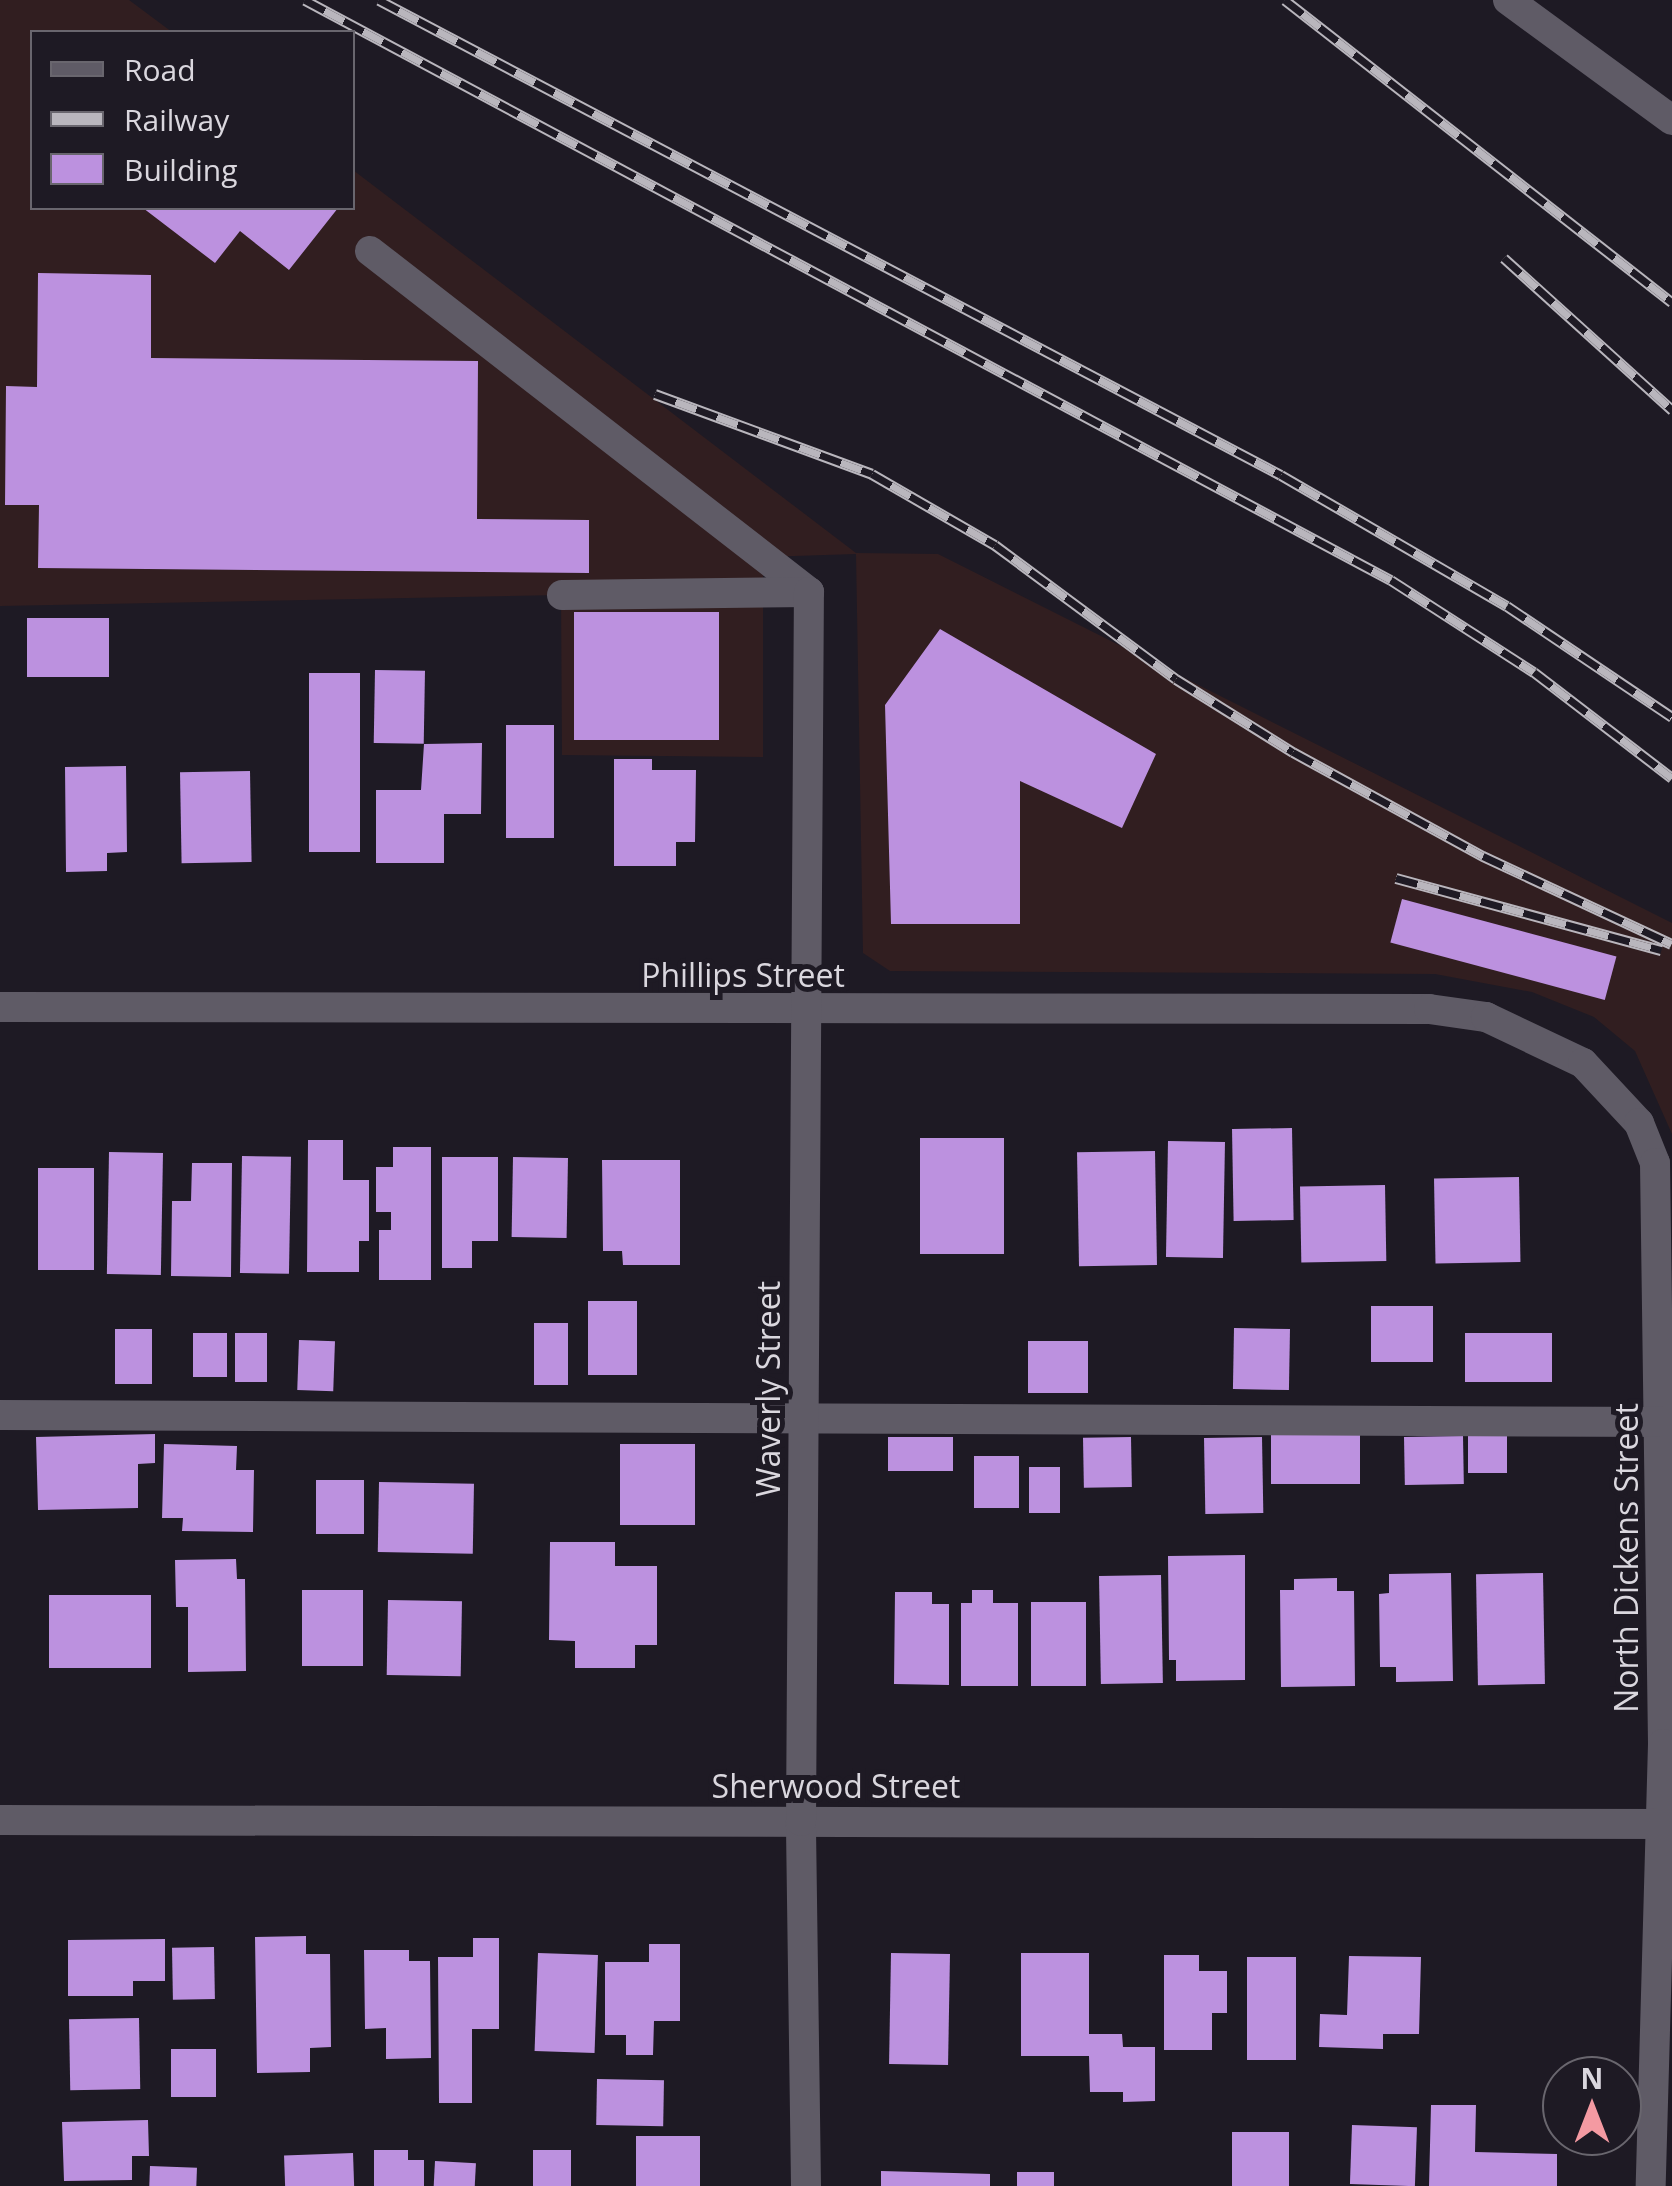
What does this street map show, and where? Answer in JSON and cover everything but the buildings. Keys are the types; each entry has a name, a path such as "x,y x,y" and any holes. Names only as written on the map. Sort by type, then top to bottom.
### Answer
{"street":[{"path":"1508,0 1672,120"},
{"path":"370,251 809,592"},
{"path":"562,595 809,592"},
{"name":"Waverly Street","path":"806,2186 801,1821 809,592"},
{"name":"Phillips Street","path":"0,1007 1429,1009 1486,1018"},
{"name":"North Dickens Street","path":"1486,1018 1583,1063 1639,1123 1655,1163 1666,1422 1667,1824 1652,2186"},
{"path":"0,1415 803,1422 1666,1422"},
{"name":"Sherwood Street","path":"0,1820 1667,1824"}],"shaded area":[{"path":"0,0 129,0 169,30 30,30 30,210 355,210 355,172 856,553 938,554 1672,923 1672,1134 1635,1051 1594,1017 1532,992 1435,974 890,971 863,953 856,554 763,557 763,757 562,755 561,595 0,606"}],"railway":[{"path":"305,0 1391,580 1534,672 1672,778"},
{"path":"379,0 1281,475 1507,606 1672,717"},
{"path":"1285,0 1672,302"},
{"path":"1504,258 1672,410"},
{"path":"655,394 872,474 995,545 1176,679 1293,752 1483,856 1672,944"},
{"path":"1396,878 1661,950"}]}
